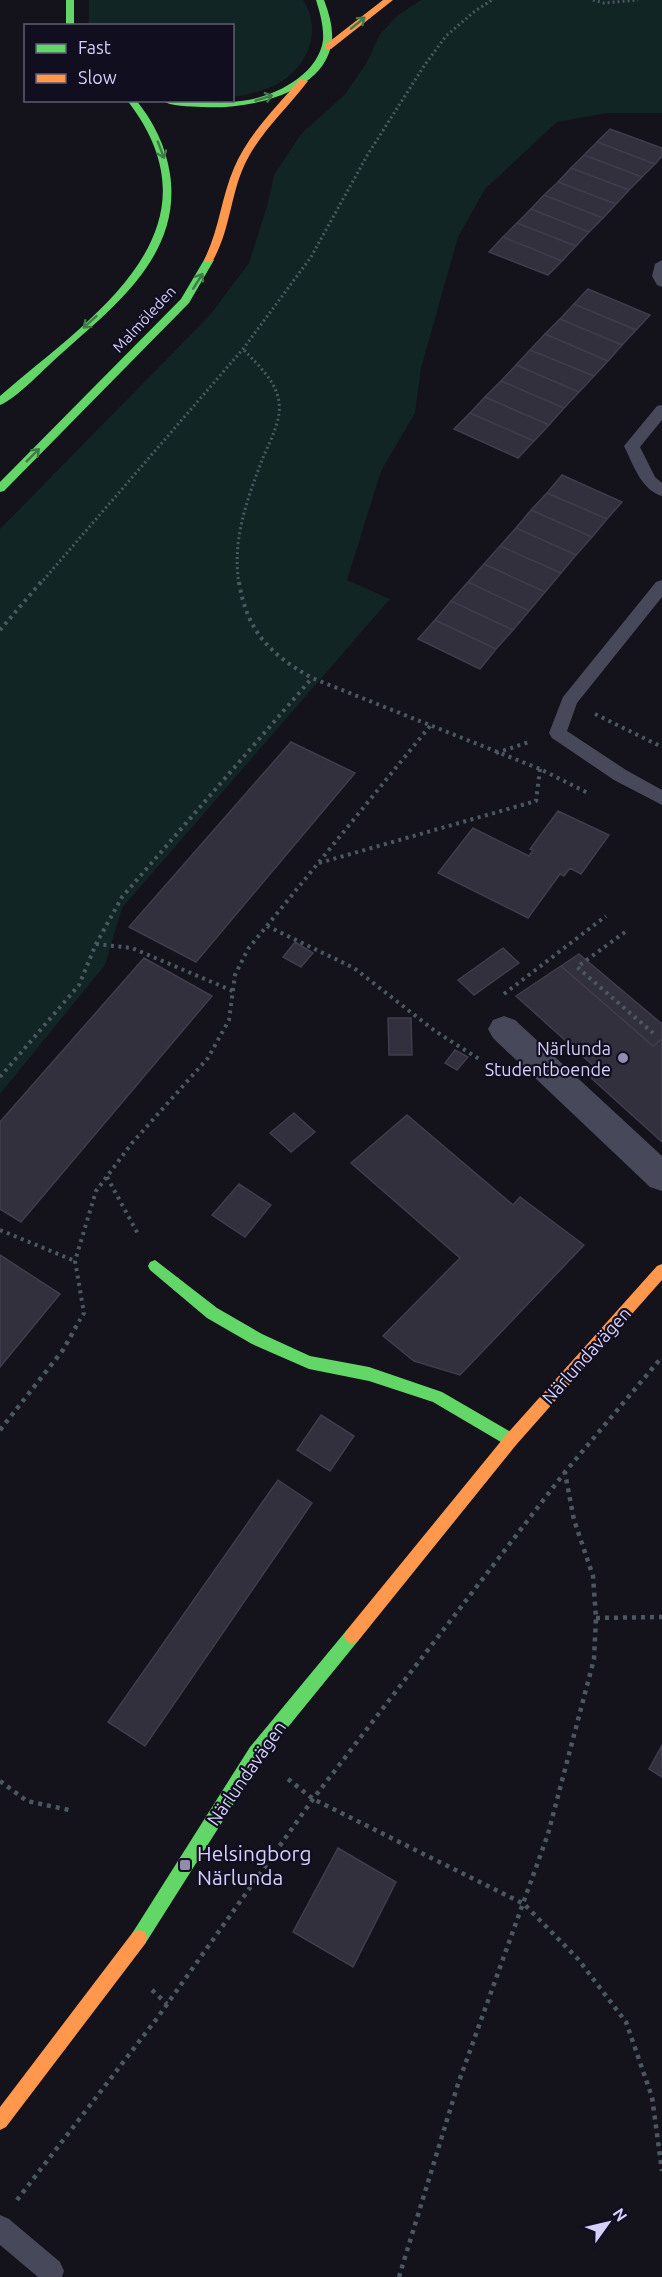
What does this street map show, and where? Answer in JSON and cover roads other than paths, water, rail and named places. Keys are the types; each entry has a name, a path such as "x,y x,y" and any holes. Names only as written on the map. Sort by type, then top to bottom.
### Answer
{"main road":[{"path":"70,0 70,24"},
{"path":"320,0 328,17 328,47"},
{"path":"328,47 389,0"},
{"name":"Malmöleden","path":"0,488 185,301 216,248 239,167 256,139 303,81 315,70 328,47"},
{"path":"183,102 218,106 250,103 273,96 303,81"},
{"name":"Malmöleden","path":"0,402 133,282 152,254 165,228 170,202 169,171 156,138 141,111 133,102"},
{"path":"155,1266 212,1313 257,1339 309,1362 369,1374 437,1397 511,1440"},
{"name":"Närlundavägen","path":"0,2121 88,2007 150,1921 228,1792 256,1753 511,1440 662,1270"}],"street":[{"path":"504,1029 662,1177"}],"lane":[{"path":"662,264 659,276 662,282"},
{"path":"662,410 632,446 649,480 662,491"},
{"path":"662,585 569,701 558,733 620,775 662,798"},
{"path":"0,2228 51,2271"}],"place":[{"name":"Närlunda Studentboende","path":"623,1058"},
{"name":"Helsingborg Närlunda","path":"185,1865"}]}
